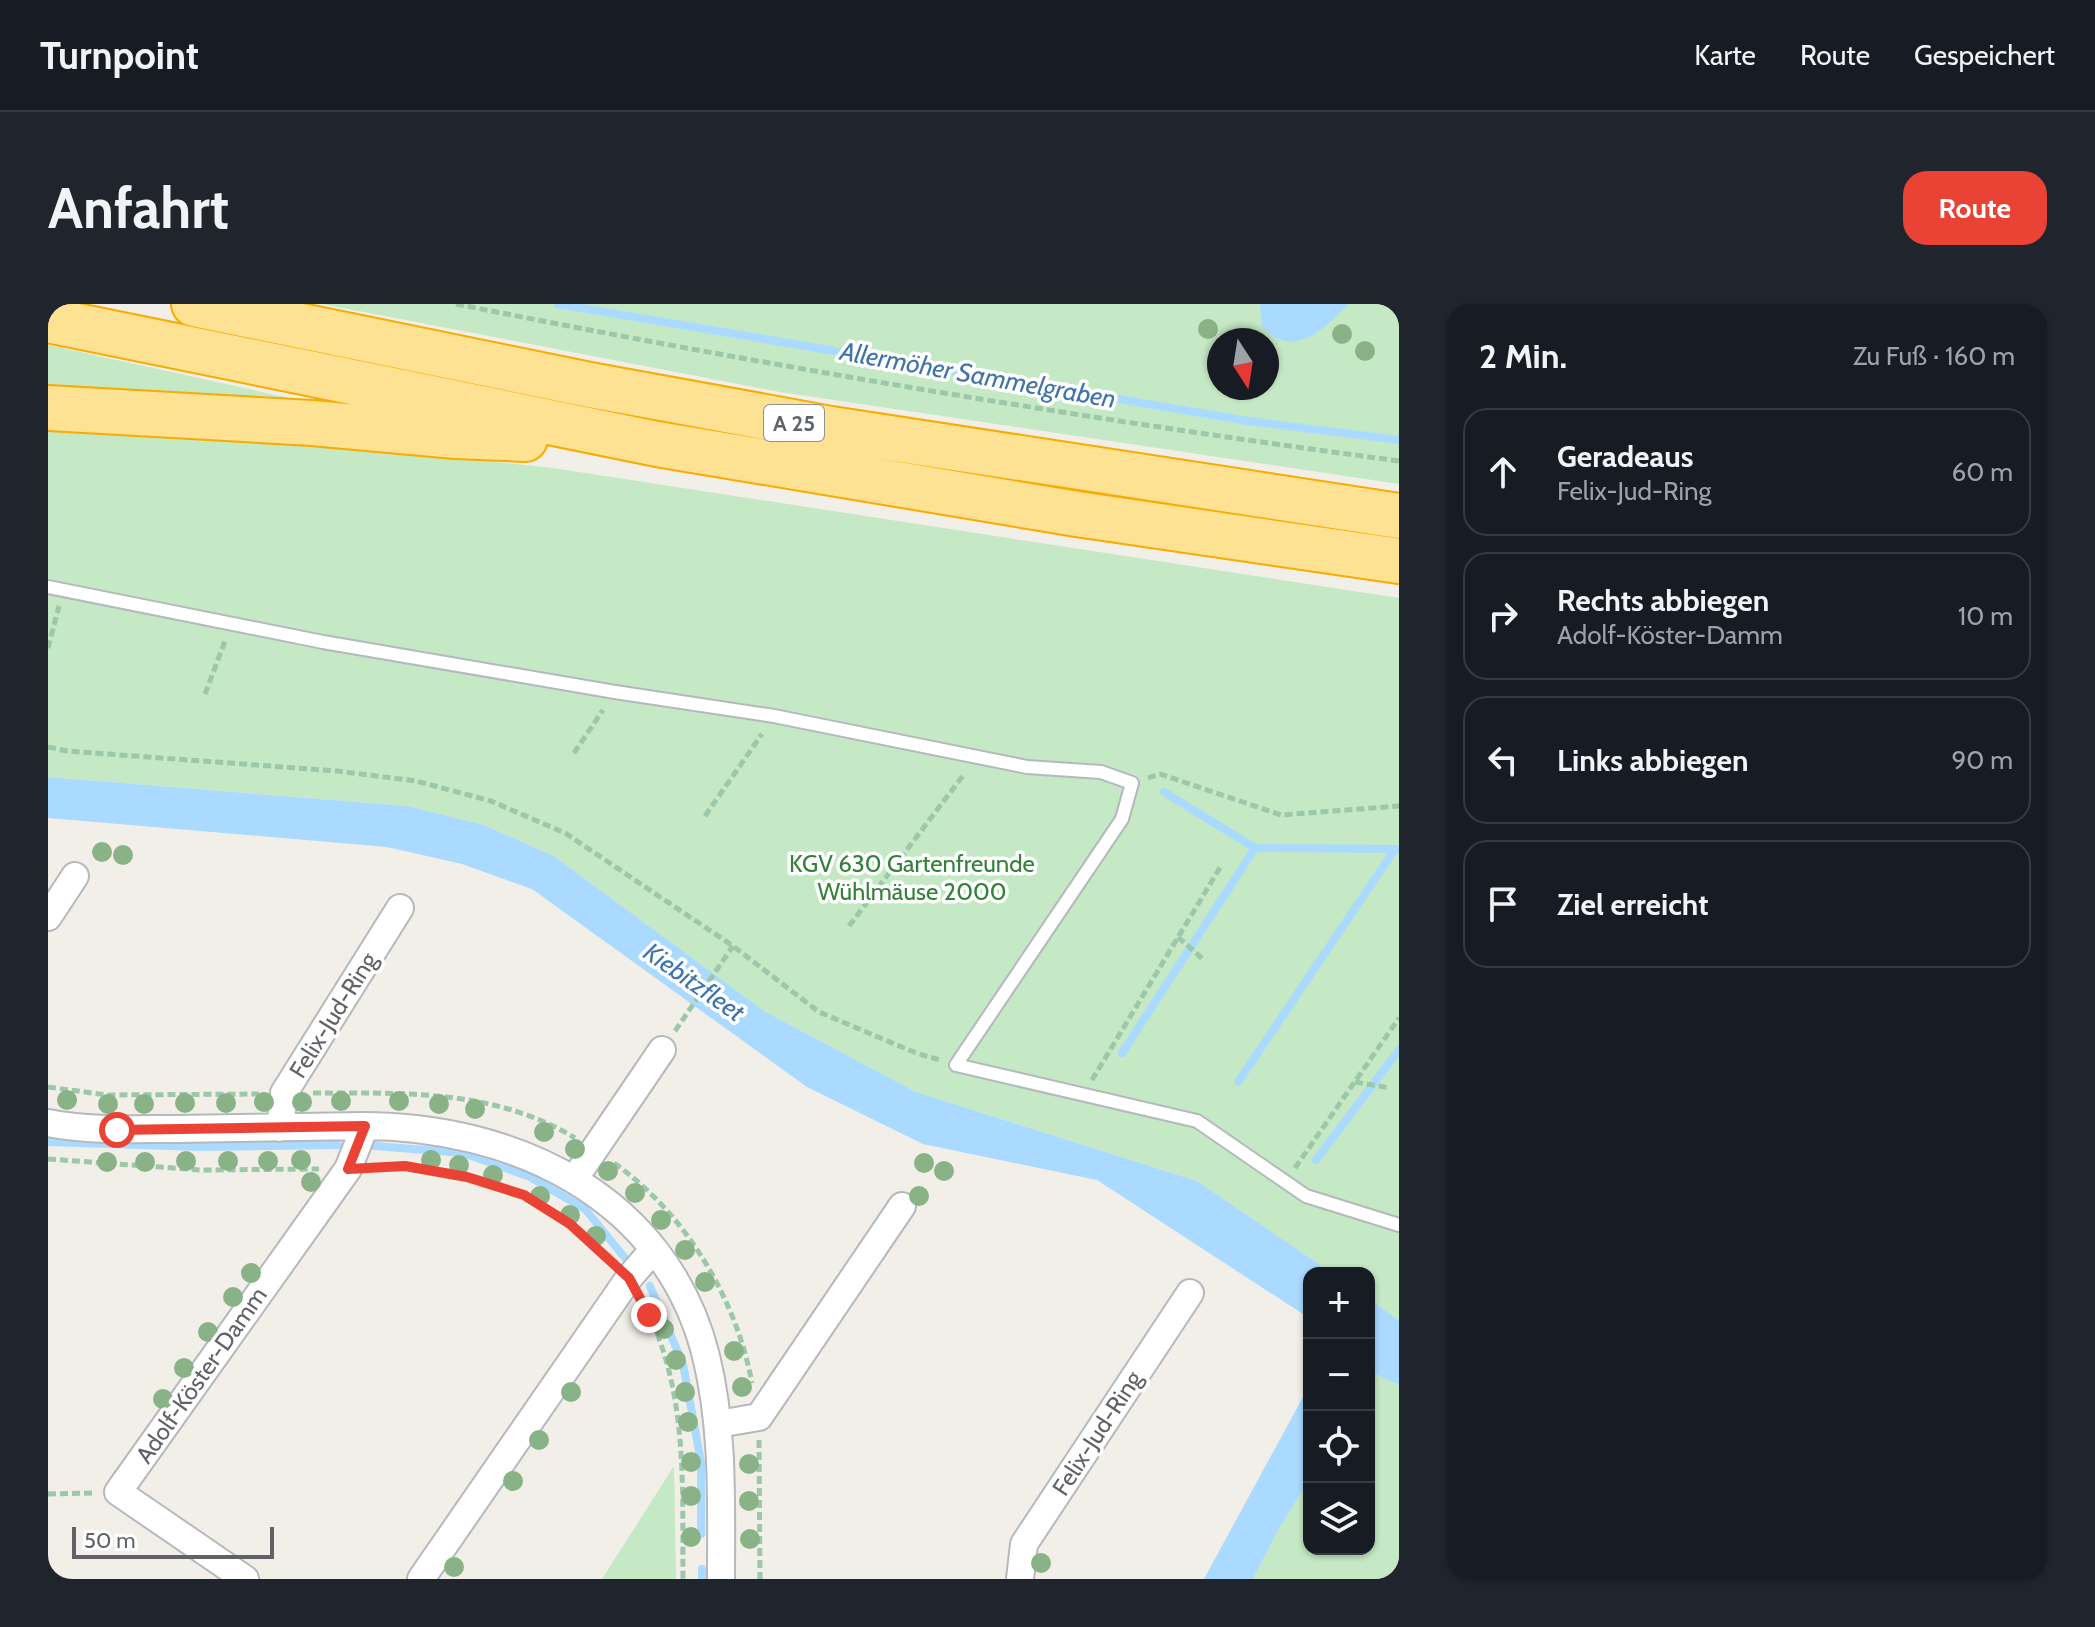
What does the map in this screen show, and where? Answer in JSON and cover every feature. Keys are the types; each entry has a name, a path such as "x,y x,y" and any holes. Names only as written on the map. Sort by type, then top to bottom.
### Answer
{"highway":[{"name":"A 25","path":"194,304 590,385 831,429 1399,516"},
{"name":"A 25","path":"48,320 657,444 1077,514 1399,561"},
{"path":"48,408 312,423 456,436 657,444"}],"street":[{"path":"48,917 75,876"},
{"name":"Felix-Jud-Ring","path":"280,1128 284,1093 400,908"},
{"path":"575,1178 662,1050"},
{"path":"48,1123 117,1130 365,1126 437,1131 484,1140 530,1156 575,1178 629,1224 653,1250 691,1313 705,1354 718,1424 721,1579"},
{"name":"Adolf-Köster-Damm","path":"118,1492 348,1169 365,1126"},
{"path":"718,1424 759,1417 902,1206"},
{"path":"421,1579 629,1278 653,1250"},
{"name":"Felix-Jud-Ring","path":"1020,1579 1024,1544 1190,1293"},
{"path":"118,1492 245,1579"}],"lane":[{"path":"48,587 231,625 615,692 774,716 1027,767 1101,772 1132,783 1122,819 956,1065 1197,1121 1306,1196 1399,1225"}],"path":[{"path":"456,304 1041,408 1399,461"},
{"path":"48,648 63,590"},
{"path":"205,694 231,625"},
{"path":"574,753 615,692"},
{"path":"705,816 774,716"},
{"path":"48,747 67,751 337,771 416,781 491,801 565,833 733,946 819,1012 916,1053 956,1065"},
{"path":"849,926 977,756"},
{"path":"1132,783 1160,774 1281,815 1399,806"},
{"path":"1083,1094 1221,866"},
{"path":"1178,937 1205,961"},
{"path":"682,1021 733,946"},
{"path":"1286,1182 1399,1018"},
{"path":"1355,1082 1390,1088"},
{"path":"48,1087 107,1095 452,1095 550,1124 594,1149 642,1186 682,1230 700,1255 739,1332 759,1417 760,1579"},
{"path":"48,1159 201,1170 405,1166 467,1177 524,1195 570,1224 629,1278 649,1315 672,1376 680,1422 683,1579"},
{"path":"48,1494 118,1492"}],"green space":[{"path":"322,304 1399,304 1399,484 780,392"},
{"path":"48,345 340,409 48,392"},
{"name":"KGV 630 Gartenfreunde Wühlmäuse 2000","path":"48,424 303,441 553,468 1399,598 1399,1321 1375,1303 1375,1267 1323,1267 1197,1181 916,1092 764,1011 554,856 484,825 407,806 48,777"},
{"path":"1375,1374 1399,1385 1399,1579 1253,1579 1303,1490 1303,1555 1375,1555"},
{"path":"674,1466 676,1579 602,1579"}],"water":[{"path":"1260,304 1349,304 1317,333 1298,341 1279,338 1279,328 1262,326"},
{"name":"Kiebitzfleet","path":"48,777 407,806 484,825 554,856 764,1011 916,1092 1197,1181 1323,1267 1303,1267 1303,1314 1097,1180 923,1144 807,1087 532,889 462,864 387,847 48,818"},
{"path":"1375,1303 1399,1321 1399,1385 1375,1374"},
{"path":"1303,1397 1303,1490 1253,1579 1204,1579"}],"waterway":[{"name":"Allermöher Sammelgraben","path":"558,304 1248,421 1399,440"},
{"path":"1164,792 1255,848 1399,849"},
{"path":"1122,1053 1255,848"},
{"path":"1238,1082 1395,849"},
{"path":"1316,1160 1399,1050"},
{"path":"48,1142 200,1147 338,1145"},
{"path":"375,1146 463,1153 530,1177 585,1209 625,1258"},
{"path":"650,1286 683,1364 701,1462 701,1534"},
{"path":"702,1569 702,1579"}],"route":[{"path":"117,1130 365,1126 348,1169 405,1166 467,1177 524,1195 570,1224 629,1278 649,1315"}]}
